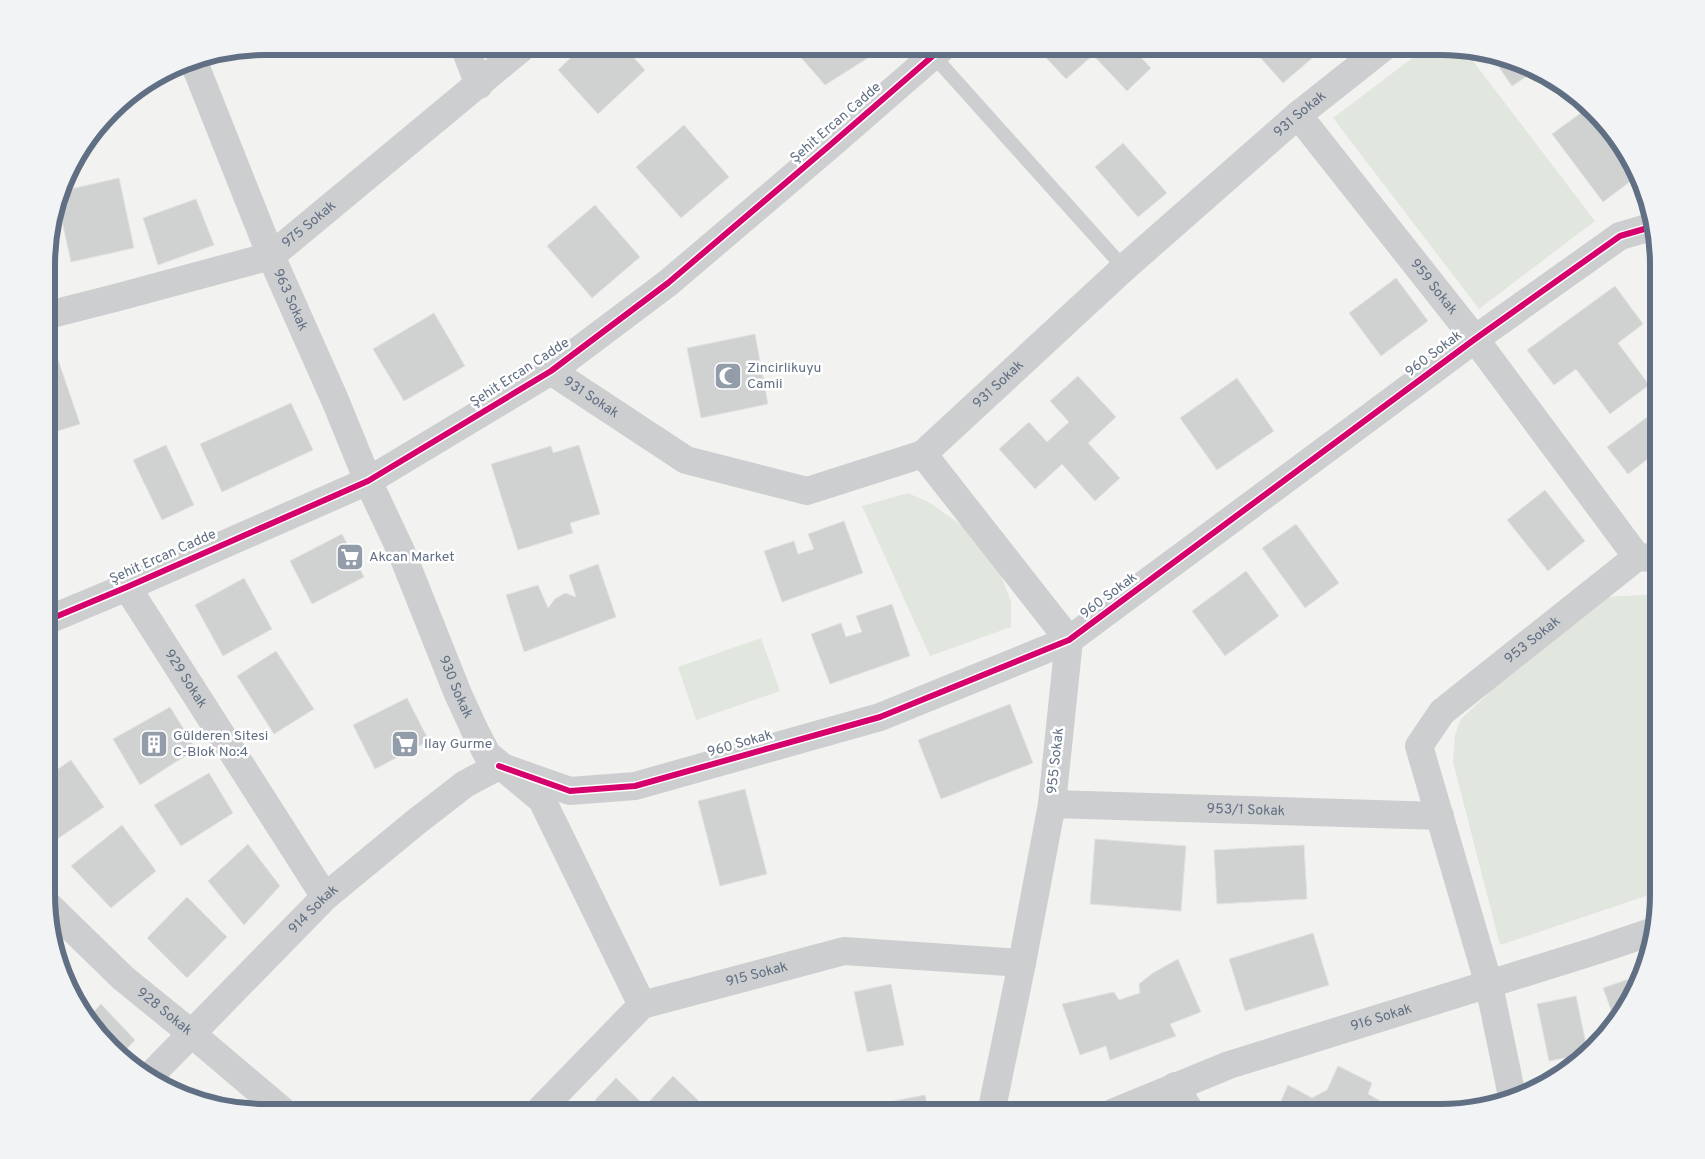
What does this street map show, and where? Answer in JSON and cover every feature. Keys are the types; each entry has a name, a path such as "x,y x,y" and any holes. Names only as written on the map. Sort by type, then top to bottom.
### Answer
{"street":[{"path":"468,55 480,84"},
{"name":"975 Sokak","path":"55,313 271,256 514,55"},
{"name":"Şehit Ercan Cadde","path":"55,617 368,481 551,371 668,283 927,55"},
{"name":"931 Sokak","path":"551,371 686,460 807,492 923,454 1124,268 1298,115 1374,55"},
{"name":"963 Sokak","path":"196,67 271,256 335,400 368,481"},
{"name":"959 Sokak","path":"1298,115 1648,558"},
{"name":"960 Sokak","path":"500,766 570,790 635,786 880,717 1069,640 1475,339 1620,236 1647,228"},
{"path":"923,454 1069,640"},
{"name":"930 Sokak","path":"368,481 401,551 458,694 487,754 542,800 642,1004"},
{"name":"953 Sokak","path":"1440,816 1419,746 1442,712 1648,558"},
{"name":"929 Sokak","path":"127,587 325,898"},
{"name":"955 Sokak","path":"993,1104 1052,804 1069,640"},
{"name":"914 Sokak","path":"154,1072 325,898 465,784 500,766"},
{"name":"953/1 Sokak","path":"1052,804 1440,816"},
{"path":"1440,816 1489,985 1511,1092"},
{"name":"928 Sokak","path":"56,912 123,978 275,1104"},
{"name":"916 Sokak","path":"1133,1104 1229,1065 1489,985 1646,934"},
{"name":"915 Sokak","path":"642,1004 844,951 1022,963"},
{"path":"546,1104 642,1004"},
{"path":"1175,1086 1186,1104"}],"lane":[{"path":"939,55 1124,268"}],"shaded area":[{"path":"1416,55 1454,55 1470,57 1595,221 1479,309 1333,118"},
{"path":"908,493 930,503 967,529 1000,573 1011,601 1011,627 930,656 862,506"},
{"path":"1650,594 1650,895 1500,945 1453,762 1455,735 1461,719 1529,655 1607,597"},
{"path":"761,638 780,691 696,720 678,667"}],"building":[{"path":"574,55 631,55 645,70 598,114 558,70"},
{"path":"799,55 872,55 825,85"},
{"path":"1044,55 1093,55 1066,79"},
{"path":"1093,55 1139,55 1151,68 1127,91"},
{"path":"1258,55 1316,55 1283,83"},
{"path":"1496,62 1529,75 1512,86"},
{"path":"1584,111 1615,148 1632,180 1603,202 1552,134"},
{"path":"684,125 729,177 681,218 636,167"},
{"path":"1123,143 1167,193 1138,217 1095,167"},
{"path":"119,178 134,248 71,262 61,216 69,189"},
{"path":"196,199 214,245 158,265 143,218"},
{"path":"595,205 640,257 592,298 547,246"},
{"path":"1396,278 1428,321 1381,356 1349,313"},
{"path":"1615,286 1643,324 1618,343 1649,385 1610,414 1576,369 1554,385 1527,350"},
{"path":"434,313 465,366 404,401 373,349"},
{"name":"Zincirlikuyu Camii","path":"755,334 768,404 701,418 687,348"},
{"path":"55,351 80,424 55,432"},
{"path":"1078,376 1116,417 1088,443 1120,478 1095,501 1062,464 1035,489 999,449 1029,422 1047,442 1069,422 1050,401"},
{"path":"1237,378 1274,431 1217,470 1180,418"},
{"path":"291,403 313,450 222,492 200,444"},
{"path":"1650,415 1650,457 1628,474 1607,447"},
{"path":"166,445 194,505 162,520 133,460"},
{"path":"579,445 600,514 570,523 573,533 518,550 491,464 551,446 553,453"},
{"path":"1545,490 1585,541 1548,571 1507,520"},
{"path":"844,521 863,573 782,602 764,551 794,541 798,554 814,549 808,534"},
{"path":"1296,524 1339,583 1305,608 1262,548"},
{"path":"342,534 364,577 312,604 290,561"},
{"path":"598,564 616,617 524,652 506,595 538,585 548,608 555,599 565,593 576,597 569,575"},
{"path":"1246,571 1279,616 1225,656 1192,611"},
{"path":"244,578 272,629 223,656 195,605"},
{"path":"892,604 910,656 830,684 811,634 841,623 846,637 862,632 856,616"},
{"path":"276,651 314,709 274,734 237,676"},
{"path":"407,698 429,741 375,769 353,725"},
{"path":"1010,704 1033,763 941,799 918,740"},
{"name":"Gülderen Sitesi C-Blok No:4","path":"170,707 196,749 140,785 113,739"},
{"path":"71,760 104,807 55,841 55,771"},
{"path":"209,773 233,813 181,846 154,805"},
{"path":"745,789 767,874 720,886 698,801"},
{"path":"122,825 156,871 111,908 71,866"},
{"path":"1095,839 1186,846 1181,911 1090,904"},
{"path":"248,844 280,886 244,925 208,881"},
{"path":"1304,845 1307,899 1217,904 1214,850"},
{"path":"187,897 227,937 187,978 147,938"},
{"path":"1313,933 1329,985 1245,1011 1229,959"},
{"path":"1178,959 1201,1012 1170,1024 1176,1036 1110,1060 1106,1046 1080,1055 1062,1004 1114,992 1119,1000 1140,993 1139,984 1153,973"},
{"path":"1632,978 1613,1014 1603,988"},
{"path":"891,984 904,1045 867,1052 854,992"},
{"path":"1576,996 1586,1045 1574,1056 1549,1061 1537,1004"},
{"path":"101,1004 135,1040 125,1051 92,1014"},
{"path":"1338,1066 1372,1083 1368,1094 1382,1102 1381,1104 1280,1104 1288,1085 1312,1098 1327,1090"},
{"path":"673,1076 702,1104 647,1104"},
{"path":"616,1078 643,1104 599,1104 595,1100"},
{"path":"925,1095 927,1104 878,1104"}],"cycle path":[{"path":"55,617 368,481 551,371 668,283 934,55"},
{"path":"499,766 570,791 635,786 880,717 1069,640 1475,339 1620,236 1647,228"}],"place":[{"name":"Zincirlikuyu Camii","path":"728,376"},
{"name":"Akcan Market","path":"350,557"},
{"name":"Gülderen Sitesi C-Blok No:4","path":"154,744"},
{"name":"Ilay Gurme","path":"405,744"}]}
